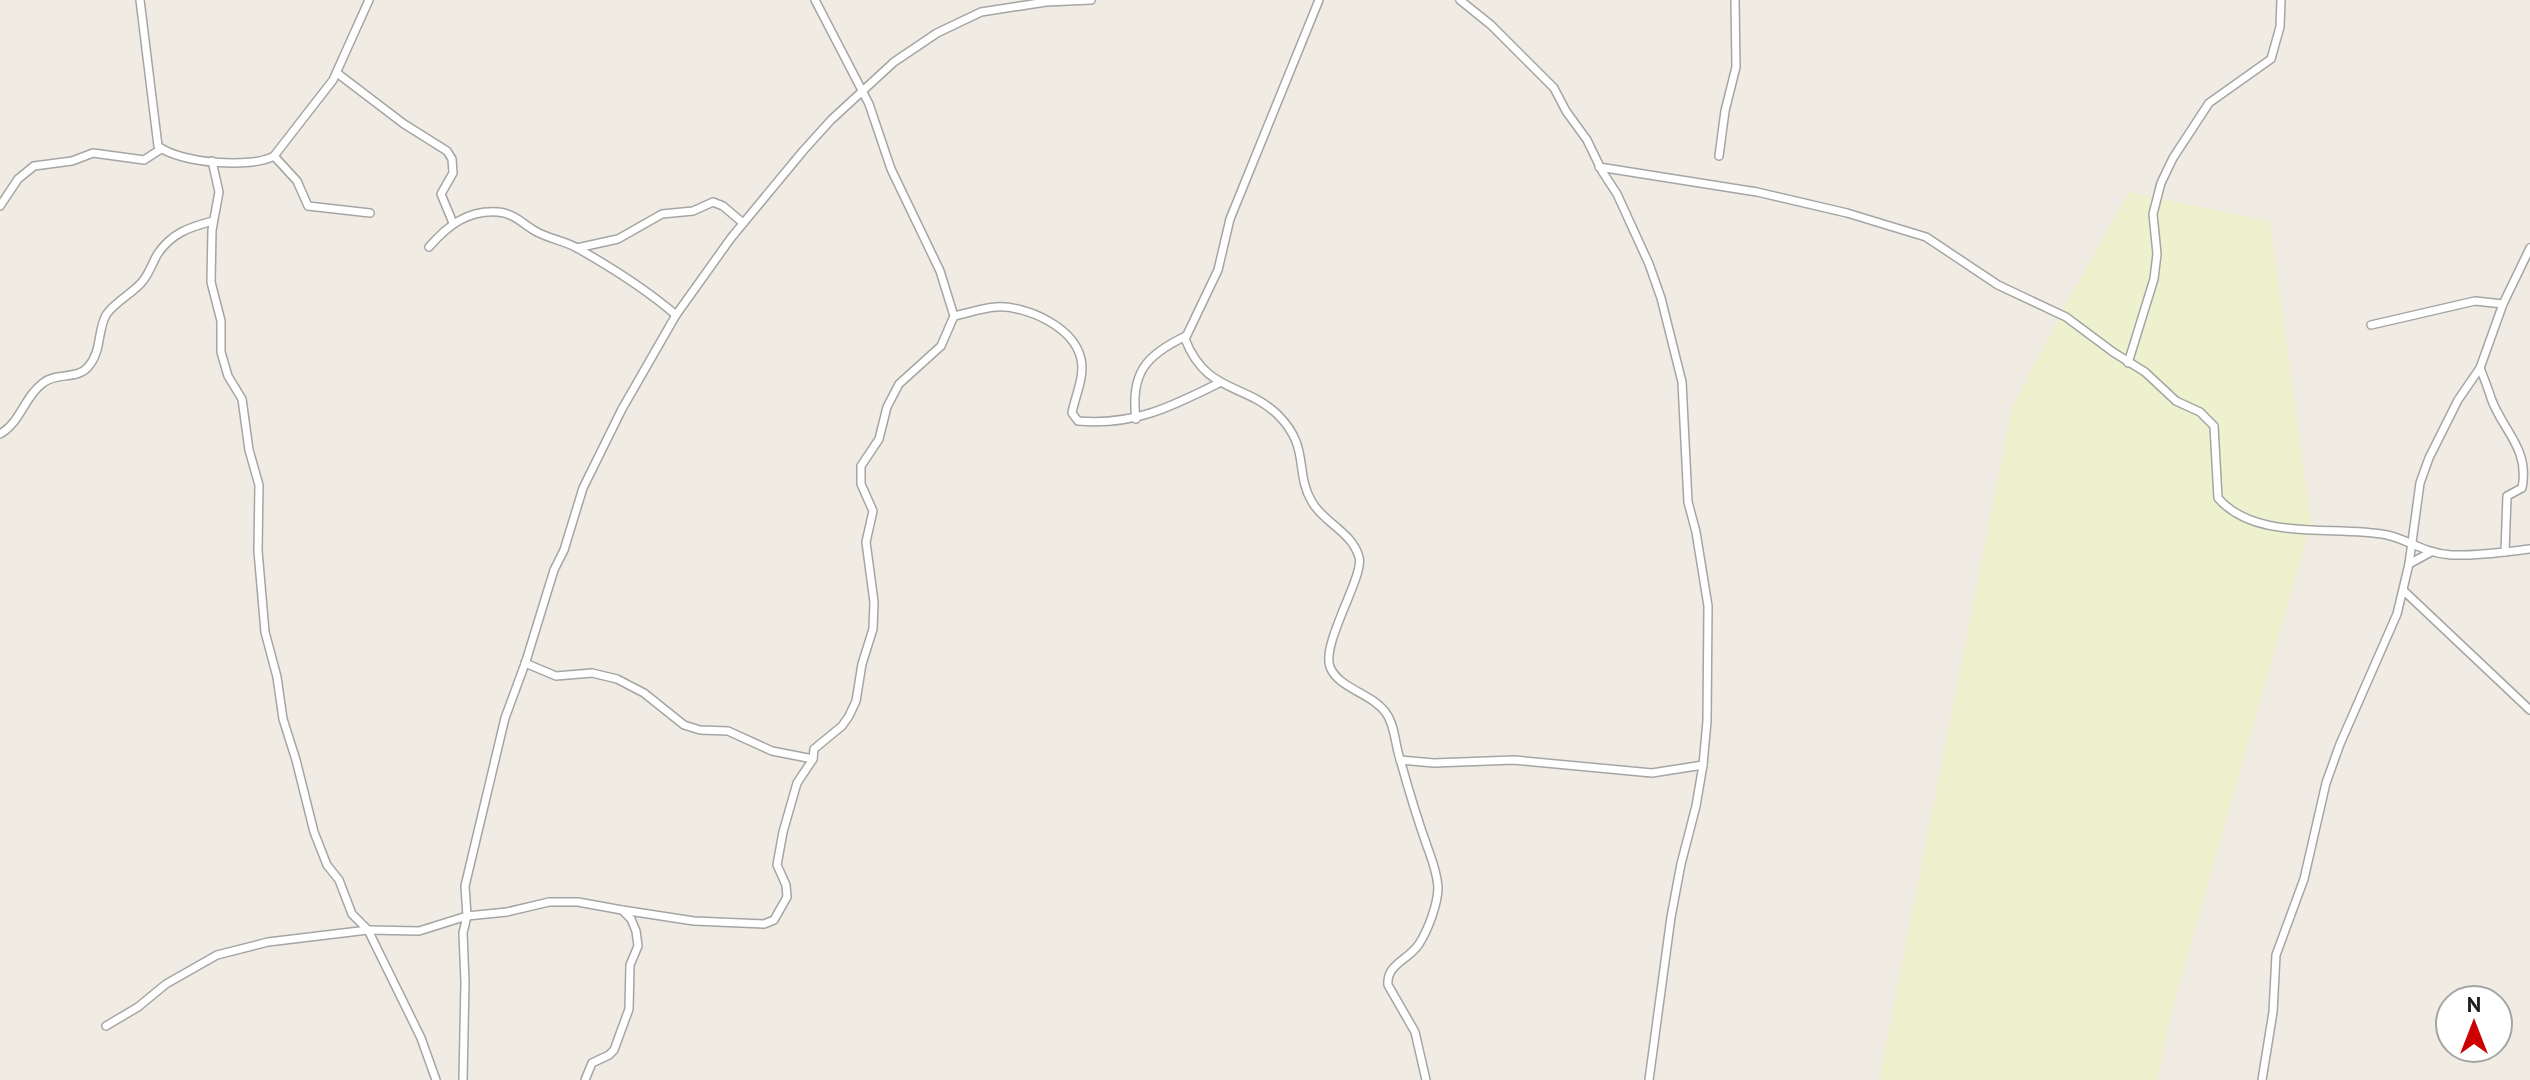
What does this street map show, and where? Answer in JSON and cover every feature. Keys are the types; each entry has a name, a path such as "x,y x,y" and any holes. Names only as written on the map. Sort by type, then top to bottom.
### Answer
{"street":[{"path":"140,0 157,141 161,149 212,161 259,162 274,156 337,73 369,0"},
{"path":"106,1026 207,958 268,942 368,930 419,931 467,916 507,912 549,902 604,905 694,921 764,924 774,920 787,897 786,885 777,865 797,783 813,759 814,749 842,726 852,708 873,629 874,602 866,542 873,511 861,484 861,466 879,439 883,418 899,384 941,346 954,316 940,271 891,169 875,118 815,0"},
{"path":"463,1080 466,879 505,718 583,488 622,409 676,315 743,223 803,151 862,91 916,46 958,21 981,12 1050,1 1091,0"},
{"path":"1319,0 1230,219 1218,270 1186,336 1186,342 1219,383 1267,406 1288,427 1300,451 1307,493 1313,504 1343,532 1359,557 1360,567 1331,645 1329,665 1343,681 1385,711 1390,719 1434,864 1438,894 1418,947 1393,967 1387,977 1388,985 1415,1032 1426,1080"},
{"path":"1460,0 1491,25 1554,88 1587,140 1599,167 1617,194 1653,273 1682,382 1688,502 1708,606 1710,654 1703,765 1673,903 1649,1080"},
{"path":"1719,156 1725,111 1736,67 1735,0"},
{"path":"2128,363 2154,279 2157,254 2153,214 2161,183 2173,158 2209,103 2271,59 2280,27 2281,0"},
{"path":"337,73 404,124 447,151 452,159 453,173 441,194 453,223"},
{"path":"0,206 18,179 34,166 72,161 93,153 144,160 155,156 161,149"},
{"path":"274,156 297,181 308,206 370,213"},
{"path":"212,161 219,192 213,221 211,282 221,321 221,352 228,376 242,399 249,450 259,485 258,551 265,632 277,677 283,719 323,856 343,888 352,914 368,930 415,1024 436,1080"},
{"path":"1599,167 1757,192 1916,233 1932,240 1998,285 2066,317 2145,372 2176,401 2200,412 2212,422 2217,494 2225,505 2247,520 2265,525 2391,536 2411,546 2451,555 2530,549"},
{"path":"577,248 618,239 662,214 693,211 713,202 723,206 743,223"},
{"path":"429,247 453,223 471,215 504,213 540,234 577,248 676,315"},
{"path":"0,434 15,423 35,390 45,381 87,369 99,347 108,312 141,283 170,239 179,232 213,221"},
{"path":"2262,1080 2273,1012 2276,955 2304,879 2326,783 2404,591 2416,503 2429,458 2458,400 2480,368 2503,304 2530,248"},
{"path":"2371,325 2475,301 2503,304"},
{"path":"954,316 998,307 1020,309 1049,322 1073,341 1081,356 1082,369 1073,408 1073,418 1078,421 1136,419 1219,383"},
{"path":"1136,419 1134,395 1146,361 1186,336"},
{"path":"2480,368 2490,397 2514,437 2524,472 2522,488 2507,496 2505,552"},
{"path":"2409,564 2431,552"},
{"path":"2404,591 2530,710"},
{"path":"525,663 556,676 592,673 617,679 644,693 692,728 728,731 772,751 813,759"},
{"path":"1400,760 1434,763 1485,760 1538,762 1652,773 1703,765"},
{"path":"585,1080 592,1063 614,1050 629,1009 630,965 638,946 631,919 622,910"}],"green space":[{"path":"2129,192 2270,221 2311,522 2170,1017 2158,1080 1879,1080 2012,408"}]}
